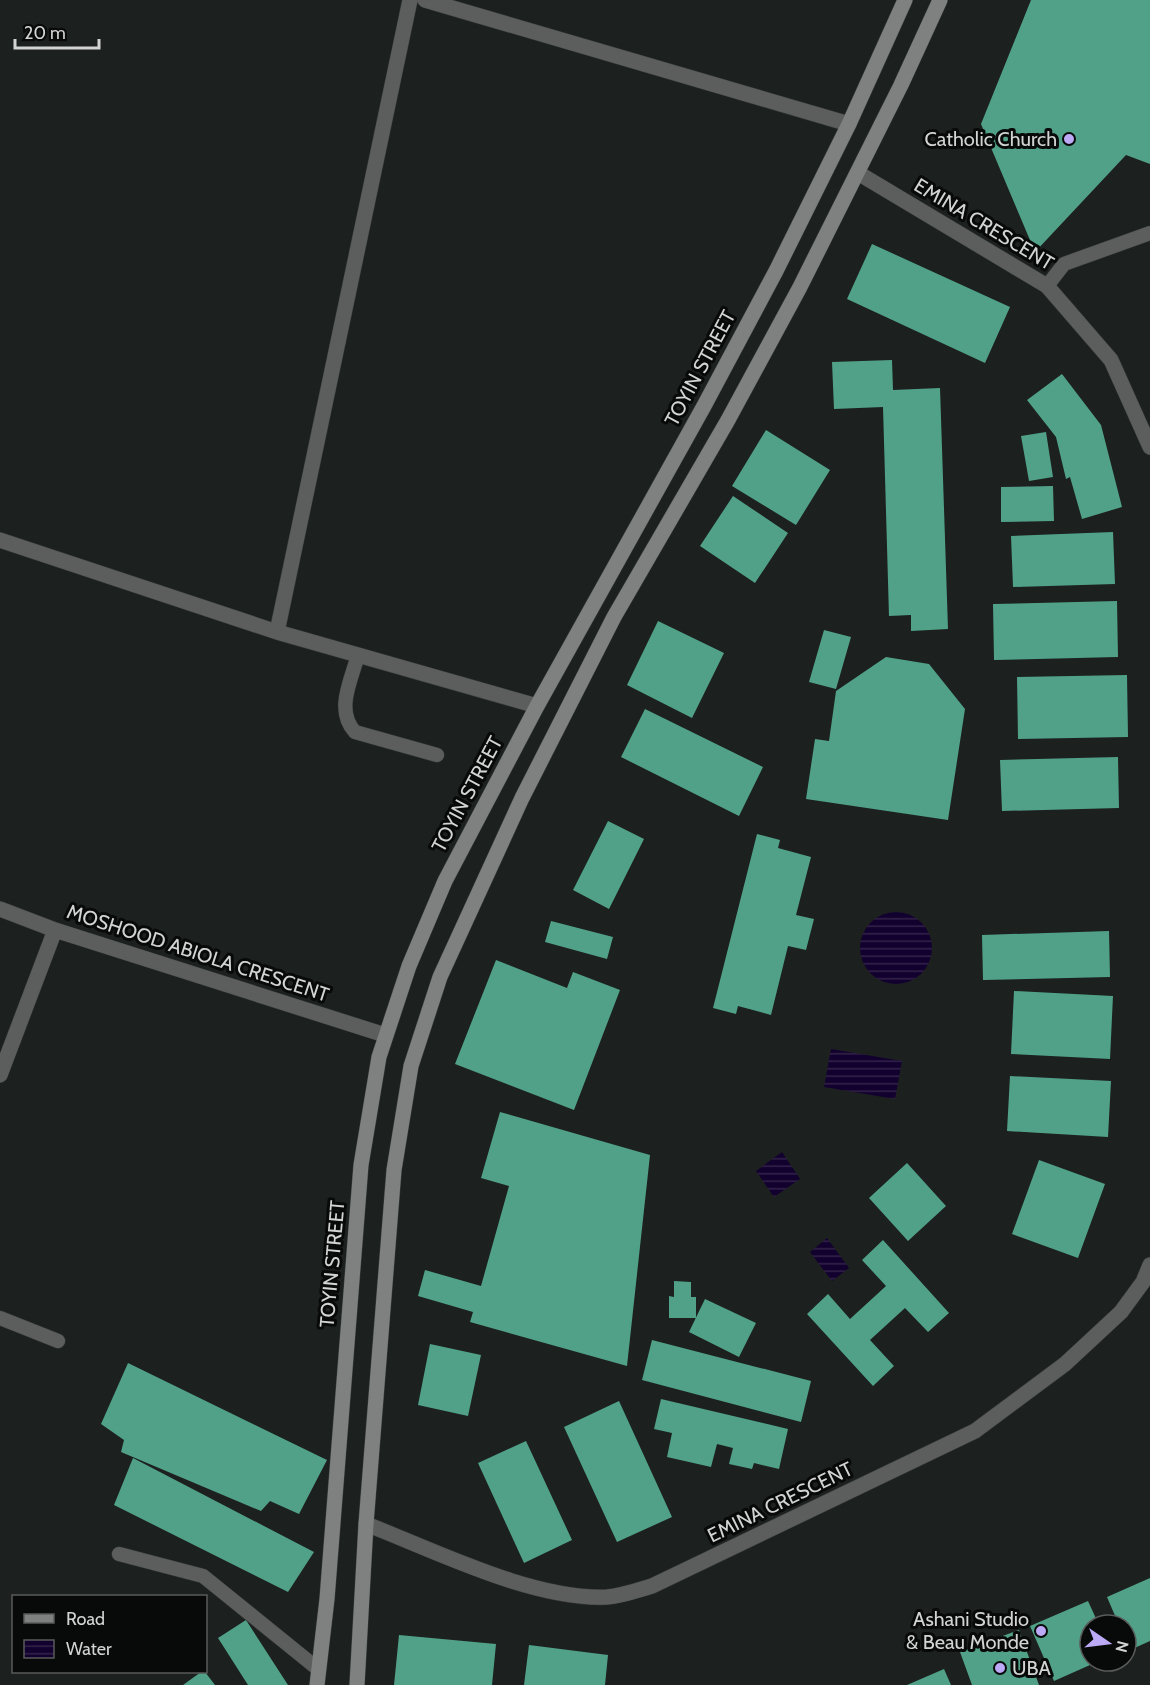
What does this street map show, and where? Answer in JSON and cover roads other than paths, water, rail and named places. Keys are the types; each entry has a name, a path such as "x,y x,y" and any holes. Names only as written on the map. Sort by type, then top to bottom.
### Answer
{"street":[{"path":"277,632 410,0"},
{"path":"425,0 849,124"},
{"name":"TOYIN STREET","path":"317,1685 327,1599 361,1165 385,1035 409,966 446,881 537,706 704,406 849,124 905,0"},
{"path":"357,1685 366,1524 394,1170 411,1066 440,977 522,798 614,617 728,420 800,287 858,173 940,0"},
{"name":"EMINA CRESCENT","path":"858,173 1047,286 1111,360 1150,447"},
{"path":"0,540 277,632 537,706"},
{"name":"MOSHOOD ABIOLA CRESCENT","path":"0,909 55,930 385,1035"},
{"path":"0,1075 55,930"},
{"name":"EMINA CRESCENT","path":"366,1524 514,1581 564,1594 609,1597 652,1586 975,1431 1065,1364 1121,1312 1146,1286 1150,1265"}],"lane":[{"path":"1047,286 1064,264 1150,233"},
{"path":"358,655 344,709 346,722 355,732 438,755"},
{"path":"0,1318 58,1341"},
{"path":"119,1554 203,1576 318,1669"}],"water":[{"path":"896,912 916,918 926,928 932,948 926,968 916,978 896,984 876,978 866,968 860,948 866,928 876,918"},
{"path":"831,1049 902,1061 895,1099 824,1087"},
{"path":"782,1152 800,1179 774,1197 756,1171"},
{"path":"827,1238 849,1268 832,1281 810,1252"}],"place":[{"name":"Catholic Church","path":"1069,139"},
{"name":"Ashani Studio & Beau Monde","path":"1041,1631"},
{"name":"UBA","path":"1000,1668"}]}
